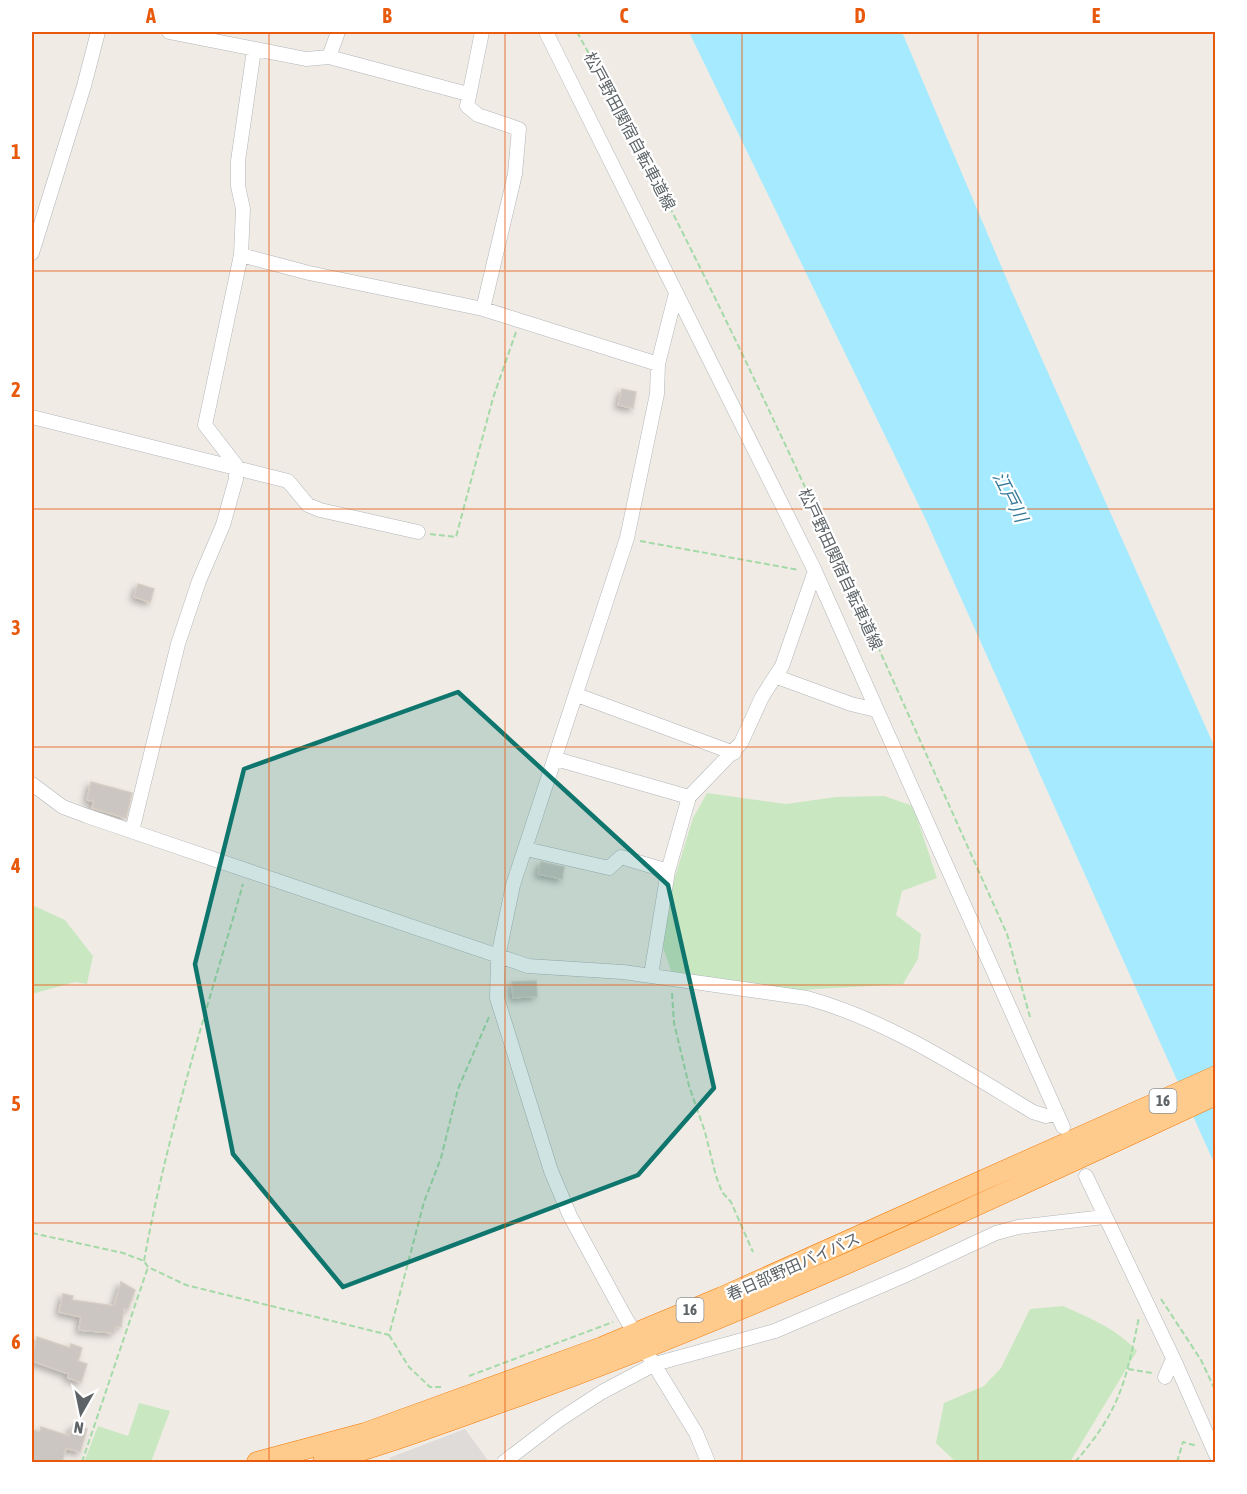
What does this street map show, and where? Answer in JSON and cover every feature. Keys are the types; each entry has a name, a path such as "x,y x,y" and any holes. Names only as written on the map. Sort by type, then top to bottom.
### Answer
{"highway":[{"name":"春日部野田バイパス","path":"257,1462 365,1433 640,1340 729,1315 1113,1133 1215,1076"},
{"name":"春日部野田バイパス","path":"1113,1133 1215,1095"},
{"name":"春日部野田バイパス","path":"323,1462 370,1449 640,1340"}],"street":[{"path":"32,253 84,86 98,32"},
{"path":"169,32 306,59 329,57 468,94"},
{"path":"329,57 338,32"},
{"path":"482,32 467,106 478,115 519,129 515,174 483,309"},
{"path":"32,784 63,807 528,966 651,975 807,998 830,1004 936,1055 1033,1112 1059,1121 997,977 814,572 546,32"},
{"path":"132,831 178,644 199,581 233,495 236,465 205,425 241,255 243,209 238,186 238,161 254,50"},
{"path":"241,255 309,273 483,309 658,364"},
{"path":"676,293 658,364 657,394 627,538 578,696 513,885 498,957 497,998 555,1180 570,1216 640,1340 696,1432 708,1462"},
{"path":"32,417 236,470 288,481 308,505 320,510 418,532"},
{"path":"651,975 669,871 689,797 734,753 741,743 762,697 777,677 814,572"},
{"path":"777,677 851,704 876,710"},
{"path":"578,696 734,753"},
{"path":"556,759 689,797"},
{"path":"525,849 609,868 621,857 669,871"},
{"path":"1086,1176 1173,1359 1214,1452"},
{"path":"640,1340 775,1331 996,1233 1018,1227 1104,1217"},
{"path":"504,1462 559,1420 602,1392 640,1340"},
{"path":"1165,1376 1173,1359"}],"path":[{"name":"松戸野田関宿自転車道線","path":"577,32 689,242 837,560 1007,934 1032,1024"},
{"path":"418,532 456,537 493,398 519,321"},
{"path":"627,538 814,572"},
{"path":"144,1261 155,1198 179,1100 247,870"},
{"path":"673,979 674,1023 689,1086 722,1192 731,1202 753,1251"},
{"path":"389,1335 424,1202 441,1158 458,1089 497,998"},
{"path":"32,1233 123,1253 144,1261 148,1267 186,1285 389,1335 409,1367 430,1387 451,1383"},
{"path":"82,1462 148,1267"},
{"path":"1075,1462 1112,1412 1128,1369 1143,1297"},
{"path":"462,1379 640,1340"},
{"path":"1128,1369 1165,1376"},
{"path":"1178,1462 1182,1442 1214,1452"}],"highlighted area":[{"path":"458,692 668,885 714,1088 638,1175 343,1287 233,1154 195,964 244,769"}],"shaded area":[{"path":"465,1429 489,1462 393,1462 389,1458"}],"green space":[{"path":"707,793 786,804 836,797 884,796 913,806 937,878 902,891 896,915 921,934 918,959 903,984 784,991 671,971 658,932 693,818"},
{"path":"32,905 65,920 93,956 87,984 75,982 32,994"},
{"path":"1063,1306 1112,1330 1137,1351 1070,1462 956,1462 936,1443 944,1403 984,1386 1001,1368 1030,1309"},
{"path":"139,1403 170,1411 151,1462 84,1462 98,1426 128,1436"}],"water":[{"name":"江戸川","path":"689,32 902,32 1013,294 1215,748 1215,1165 926,520"}],"building":[{"path":"622,389 636,392 633,408 618,405"},
{"path":"138,584 154,589 150,602 134,597"},
{"path":"91,782 132,793 126,818 92,808 94,801 87,800"},
{"path":"541,862 564,867 562,879 538,874"},
{"path":"536,981 537,996 513,998 512,982"},
{"path":"121,1282 135,1290 128,1309 124,1308 121,1327 115,1326 114,1333 79,1330 81,1317 59,1312 63,1294 73,1296 72,1300 114,1306"},
{"path":"37,1337 70,1348 71,1344 82,1348 78,1361 87,1364 81,1382 68,1378 69,1374 32,1361"},
{"path":"73,1425 87,1429 80,1452 66,1448 62,1462 32,1462 32,1430 40,1432 41,1427 69,1436"}]}
